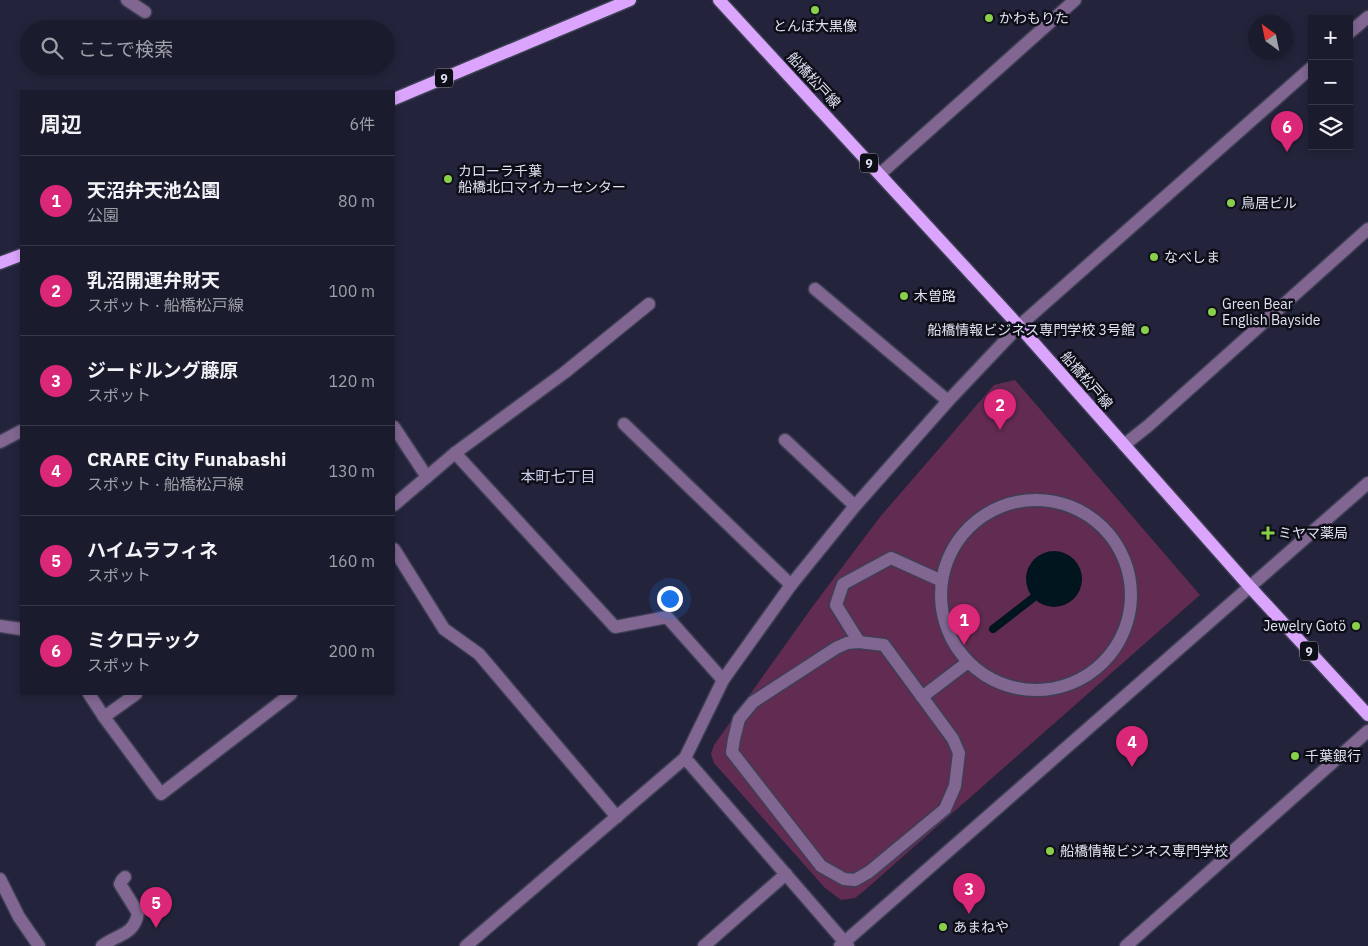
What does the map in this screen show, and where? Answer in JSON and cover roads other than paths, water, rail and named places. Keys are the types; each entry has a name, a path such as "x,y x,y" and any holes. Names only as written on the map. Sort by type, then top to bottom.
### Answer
{"main road":[{"name":"9","path":"395,99 630,0"},
{"name":"船橋松戸線","path":"719,0 1019,326 1250,587 1368,715"},
{"path":"0,263 20,254"}],"street":[{"path":"127,0 145,12"},
{"path":"880,174 1075,0"},
{"path":"1353,30 1368,17"},
{"path":"466,946 685,758 723,680 790,585 855,506 948,401 1019,326 1308,71"},
{"path":"1124,445 1156,419 1368,229"},
{"path":"815,289 948,401"},
{"path":"395,504 456,453 564,373 650,304"},
{"path":"624,424 790,585"},
{"path":"395,429 427,477"},
{"path":"0,442 20,431"},
{"path":"785,440 855,506"},
{"path":"456,453 615,627 667,617 723,680"},
{"path":"685,758 786,874 844,945 1368,483"},
{"path":"1028,500 1049,500 1079,509 1103,526 1118,544 1128,565 1130,577 1132,596 1128,623 1120,642 1108,658 1083,678 1047,690 1022,689 999,683 968,662 955,644 945,624 942,610 942,581 949,556 955,545 972,524 998,508 1013,503 1028,500"},
{"path":"395,551 444,629 479,654 616,817"},
{"path":"859,642 836,604 843,584 891,558 942,581"},
{"path":"0,626 20,629"},
{"path":"859,642 884,645 953,739 959,753 955,786 945,809 870,872 855,880 844,879 821,866 732,752 739,719 753,702 836,648 847,643 859,642"},
{"path":"922,697 968,662"},
{"path":"90,695 161,794 290,695"},
{"path":"104,717 135,695"},
{"path":"1126,946 1368,731"},
{"path":"704,946 786,874"},
{"path":"102,946 128,931 137,920 138,913 120,884 125,877"},
{"path":"0,879 19,917 39,946"}],"water":[{"path":"1054,551 1065,553 1074,559 1080,568 1082,579 1080,590 1074,599 1065,605 1054,607 1043,605 1034,599 1028,590 1026,579 1028,568 1034,559 1043,553"}],"waterway":[{"path":"993,629 1033,598"}],"place":[{"name":"とんぼ大黒像","path":"815,10"},
{"name":"かわもりた","path":"989,18"},
{"name":"ミクロテック","path":"1287,152"},
{"name":"カローラ千葉 船橋北口マイカーセンター","path":"448,179"},
{"name":"鳥居ビル","path":"1231,203"},
{"name":"なべしま","path":"1154,257"},
{"name":"木曽路","path":"904,296"},
{"name":"Green Bear English Bayside","path":"1212,312"},
{"name":"船橋情報ビジネス専門学校 3号館","path":"1145,330"},
{"name":"乳沼開運弁財天","path":"1000,430"},
{"name":"ミヤマ薬局","path":"1268,533"},
{"name":"Jewelry Gotö","path":"1356,626"},
{"name":"天沼弁天池公園","path":"964,645"},
{"name":"千葉銀行","path":"1295,756"},
{"name":"CRARE City Funabashi","path":"1132,767"},
{"name":"船橋情報ビジネス専門学校","path":"1050,851"},
{"name":"ジードルング藤原","path":"969,914"},
{"name":"あまねや","path":"943,927"},
{"name":"ハイムラフィネ","path":"156,928"}],"district":[{"name":"本町七丁目","path":"558,476"}]}
